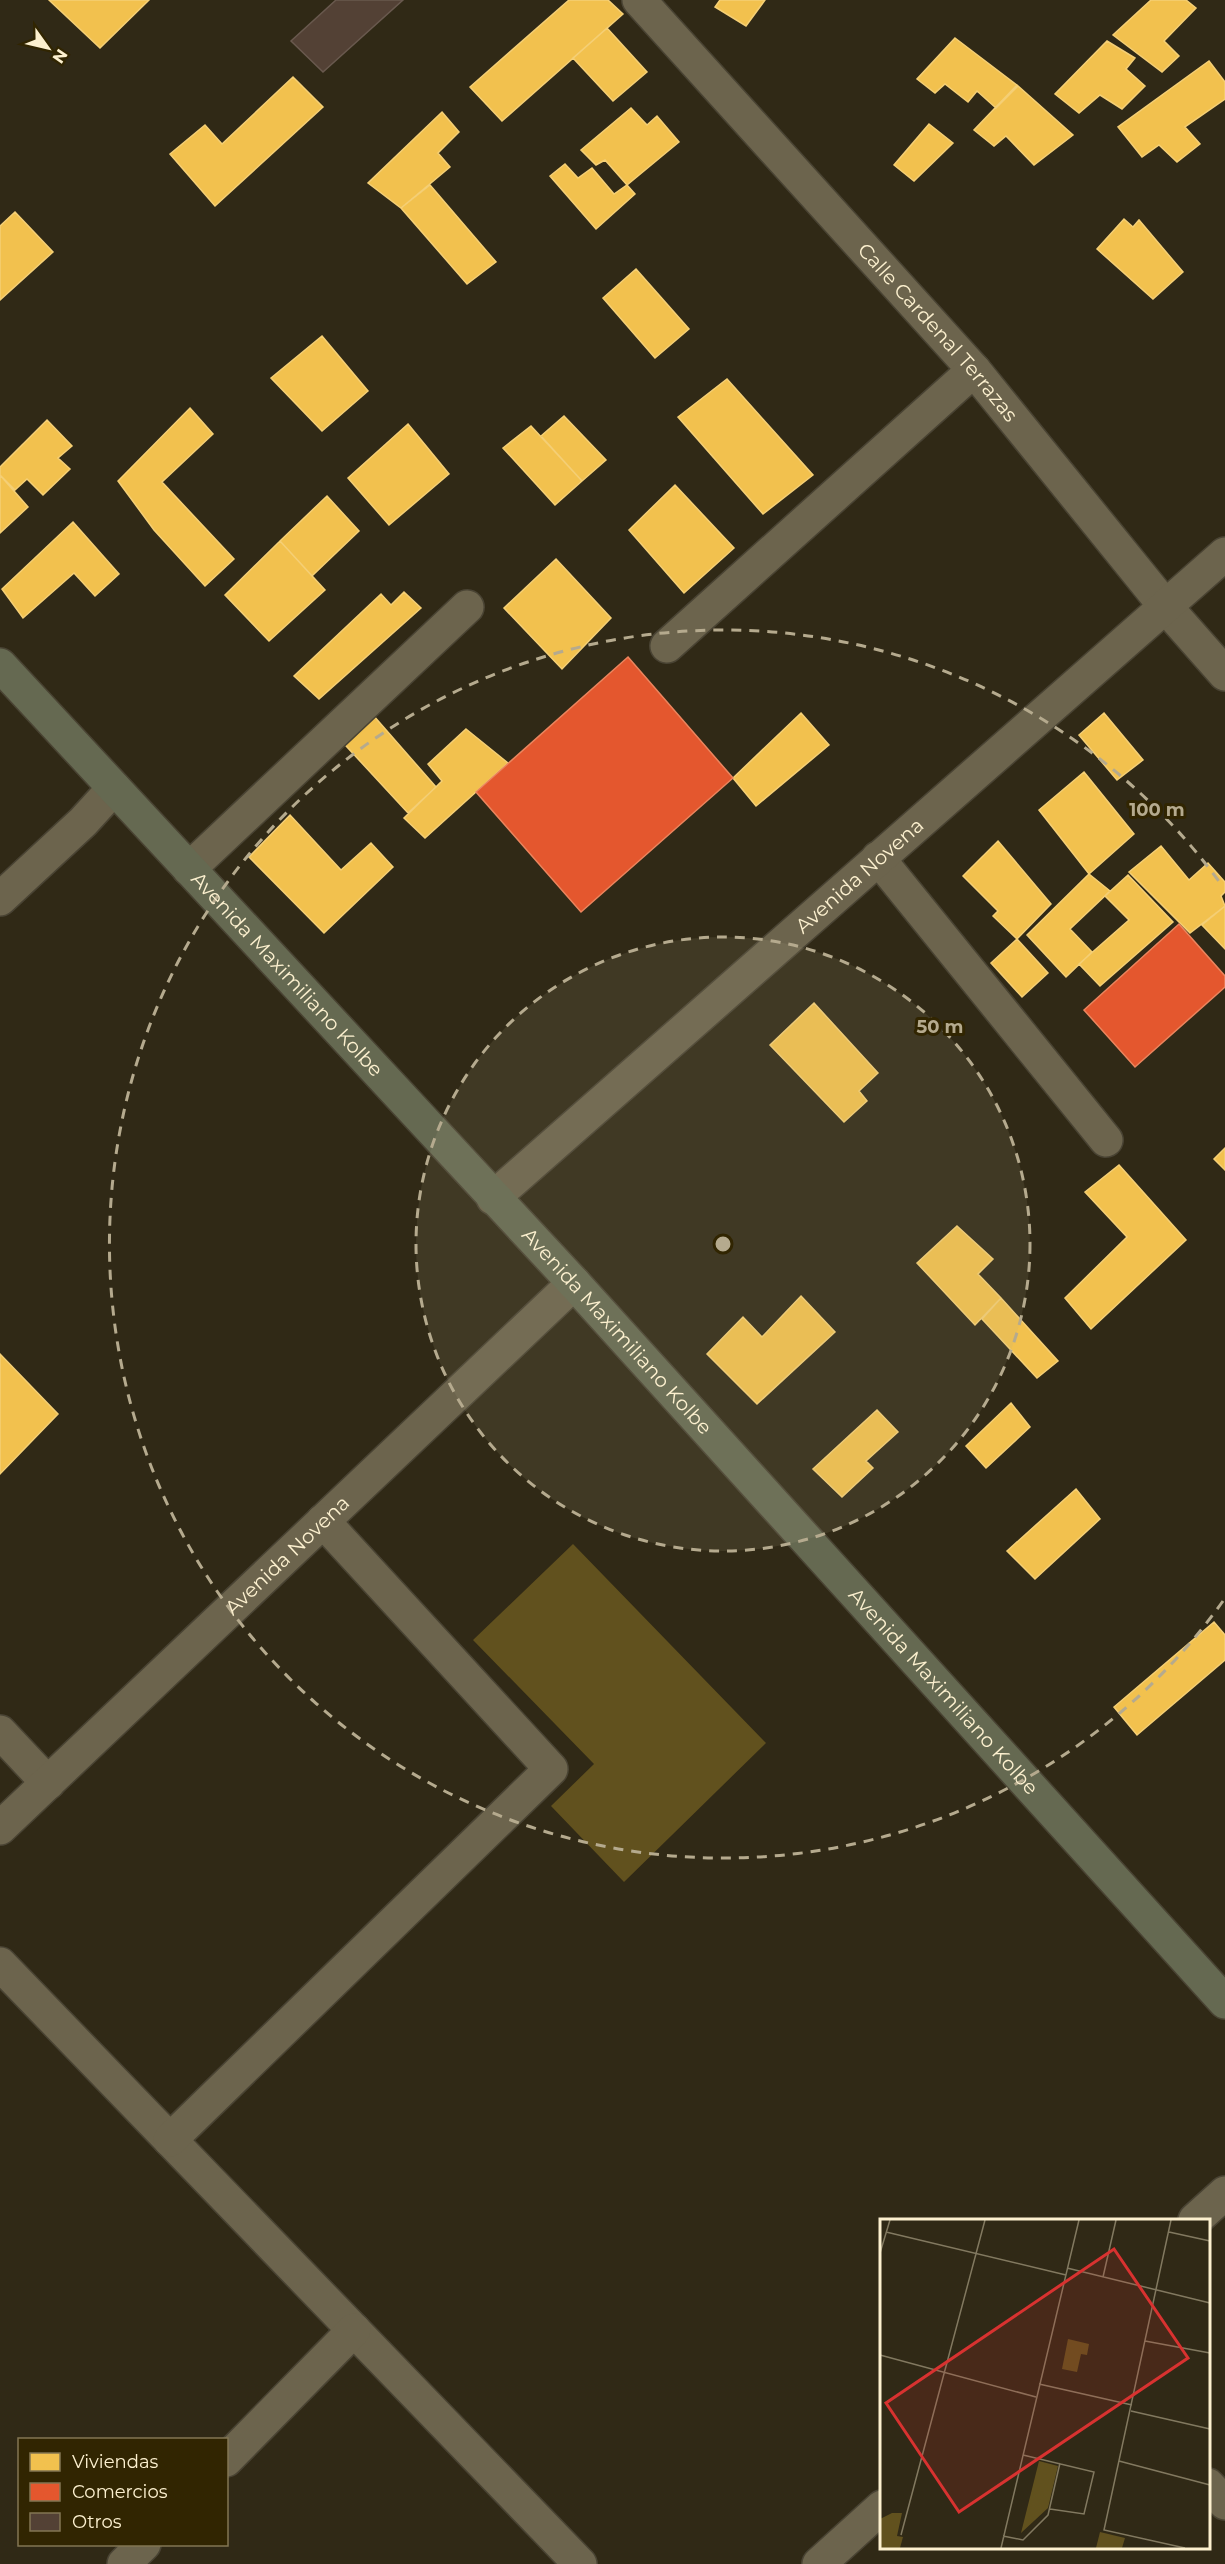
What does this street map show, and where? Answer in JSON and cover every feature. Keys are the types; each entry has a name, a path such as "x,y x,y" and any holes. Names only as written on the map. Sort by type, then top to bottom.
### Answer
{"main road":[{"name":"Avenida Maximiliano Kolbe","path":"0,665 574,1283 1225,2002"}],"street":[{"name":"Calle Cardenal Terrazas","path":"639,0 974,370 1165,606 1225,674"},
{"path":"667,646 974,370"},
{"name":"Avenida Novena","path":"493,1198 1225,554"},
{"path":"189,869 466,607"},
{"path":"0,900 83,822 114,788"},
{"path":"878,858 1106,1140"},
{"name":"Avenida Novena","path":"0,1828 574,1283"},
{"path":"170,2140 551,1768 323,1521"},
{"path":"0,1732 48,1783"},
{"path":"0,1964 580,2564"},
{"path":"1196,2219 1225,2193"},
{"path":"228,2458 354,2330"},
{"path":"1210,2487 1225,2503"},
{"path":"819,2564 880,2509"},
{"path":"124,2564 142,2546"}],"shaded area":[{"path":"573,1544 766,1743 624,1882 551,1806 594,1764 473,1640"}],"building: Viviendas":[{"path":"49,0 149,0 100,48"},
{"path":"569,0 608,0 623,14 502,121 470,87"},
{"path":"720,0 765,0 746,26 715,7"},
{"path":"1151,0 1186,0 1196,8 1164,41 1179,56 1162,72 1113,35"},
{"path":"607,28 647,72 613,101 573,58"},
{"path":"955,38 1018,86 996,108 977,91 968,102 945,84 935,93 917,79"},
{"path":"1107,41 1135,58 1126,69 1145,86 1122,109 1100,95 1079,113 1055,94"},
{"path":"1209,61 1225,82 1225,99 1185,127 1200,144 1177,162 1159,145 1142,157 1118,127"},
{"path":"293,77 323,107 215,206 170,154 205,125 222,144"},
{"path":"1017,85 1073,135 1034,165 1006,136 994,146 974,130"},
{"path":"631,108 647,125 657,116 679,142 627,185 605,160 596,165 581,150"},
{"path":"442,112 459,132 438,153 450,167 401,208 368,183"},
{"path":"929,124 953,143 914,181 894,165"},
{"path":"565,164 578,178 592,168 614,194 627,185 635,194 596,229 550,176"},
{"path":"430,185 496,262 467,284 401,208"},
{"path":"15,212 53,252 0,300 0,226"},
{"path":"1124,219 1133,227 1139,220 1183,272 1153,299 1097,249"},
{"path":"636,269 689,329 655,358 603,298"},
{"path":"322,336 368,391 322,431 271,378"},
{"path":"727,379 813,475 763,514 678,417"},
{"path":"190,408 213,434 162,482 234,559 205,586 154,530 118,481"},
{"path":"564,416 606,460 582,481 541,436"},
{"path":"47,420 72,446 58,458 70,469 43,495 27,479 15,490 0,475 0,467"},
{"path":"408,424 449,474 389,525 348,478"},
{"path":"531,426 582,481 555,505 503,448"},
{"path":"0,475 28,507 0,533"},
{"path":"675,485 734,548 684,593 629,530"},
{"path":"327,496 359,531 312,576 280,541"},
{"path":"73,522 119,574 95,596 74,573 23,618 2,589"},
{"path":"280,541 325,590 269,641 225,595"},
{"path":"556,559 611,618 562,669 504,608"},
{"path":"404,592 421,608 319,699 294,676 381,594 391,605"},
{"path":"366,707 436,787 408,813 335,734"},
{"path":"801,713 829,745 756,806 733,778"},
{"path":"1104,713 1143,760 1117,780 1079,735"},
{"path":"466,729 508,763 425,838 404,818 442,781 428,764"},
{"path":"1084,772 1134,834 1089,874 1039,810"},
{"path":"290,815 341,870 371,843 393,867 324,933 249,857"},
{"path":"998,841 1051,904 1017,939 993,916 998,911 963,876"},
{"path":"1161,846 1189,880 1208,863 1225,882 1225,892 1221,896 1225,906 1190,933 1129,872"},
{"path":"1089,874 1110,891 1070,929 1092,952 1066,977 1027,935"},
{"path":"1128,875 1173,922 1100,986 1079,964 1129,920 1105,896"},
{"path":"1225,906 1225,949 1202,925"},
{"path":"1017,939 1048,973 1022,997 991,963"},
{"path":"814,1003 878,1073 859,1091 867,1101 844,1122 770,1045"},
{"path":"1225,1148 1225,1170 1214,1159"},
{"path":"1119,1165 1186,1240 1091,1329 1065,1298 1127,1237 1085,1192"},
{"path":"957,1226 993,1259 978,1274 1001,1298 975,1325 917,1263"},
{"path":"801,1296 835,1332 757,1404 707,1354 743,1317 762,1337"},
{"path":"1001,1298 1058,1361 1037,1378 982,1319"},
{"path":"0,1354 58,1414 0,1474"},
{"path":"1011,1403 1030,1427 986,1468 966,1446"},
{"path":"877,1410 898,1432 866,1461 873,1468 842,1497 813,1469"},
{"path":"1076,1489 1100,1519 1035,1579 1007,1551"},
{"path":"1214,1622 1225,1635 1225,1660 1137,1735 1114,1707"}],"building: Comercios":[{"path":"628,657 733,778 581,912 476,792"},
{"path":"1179,924 1225,976 1225,987 1135,1067 1084,1010"}],"building: Otros":[{"path":"336,0 403,0 323,72 291,41"}]}
